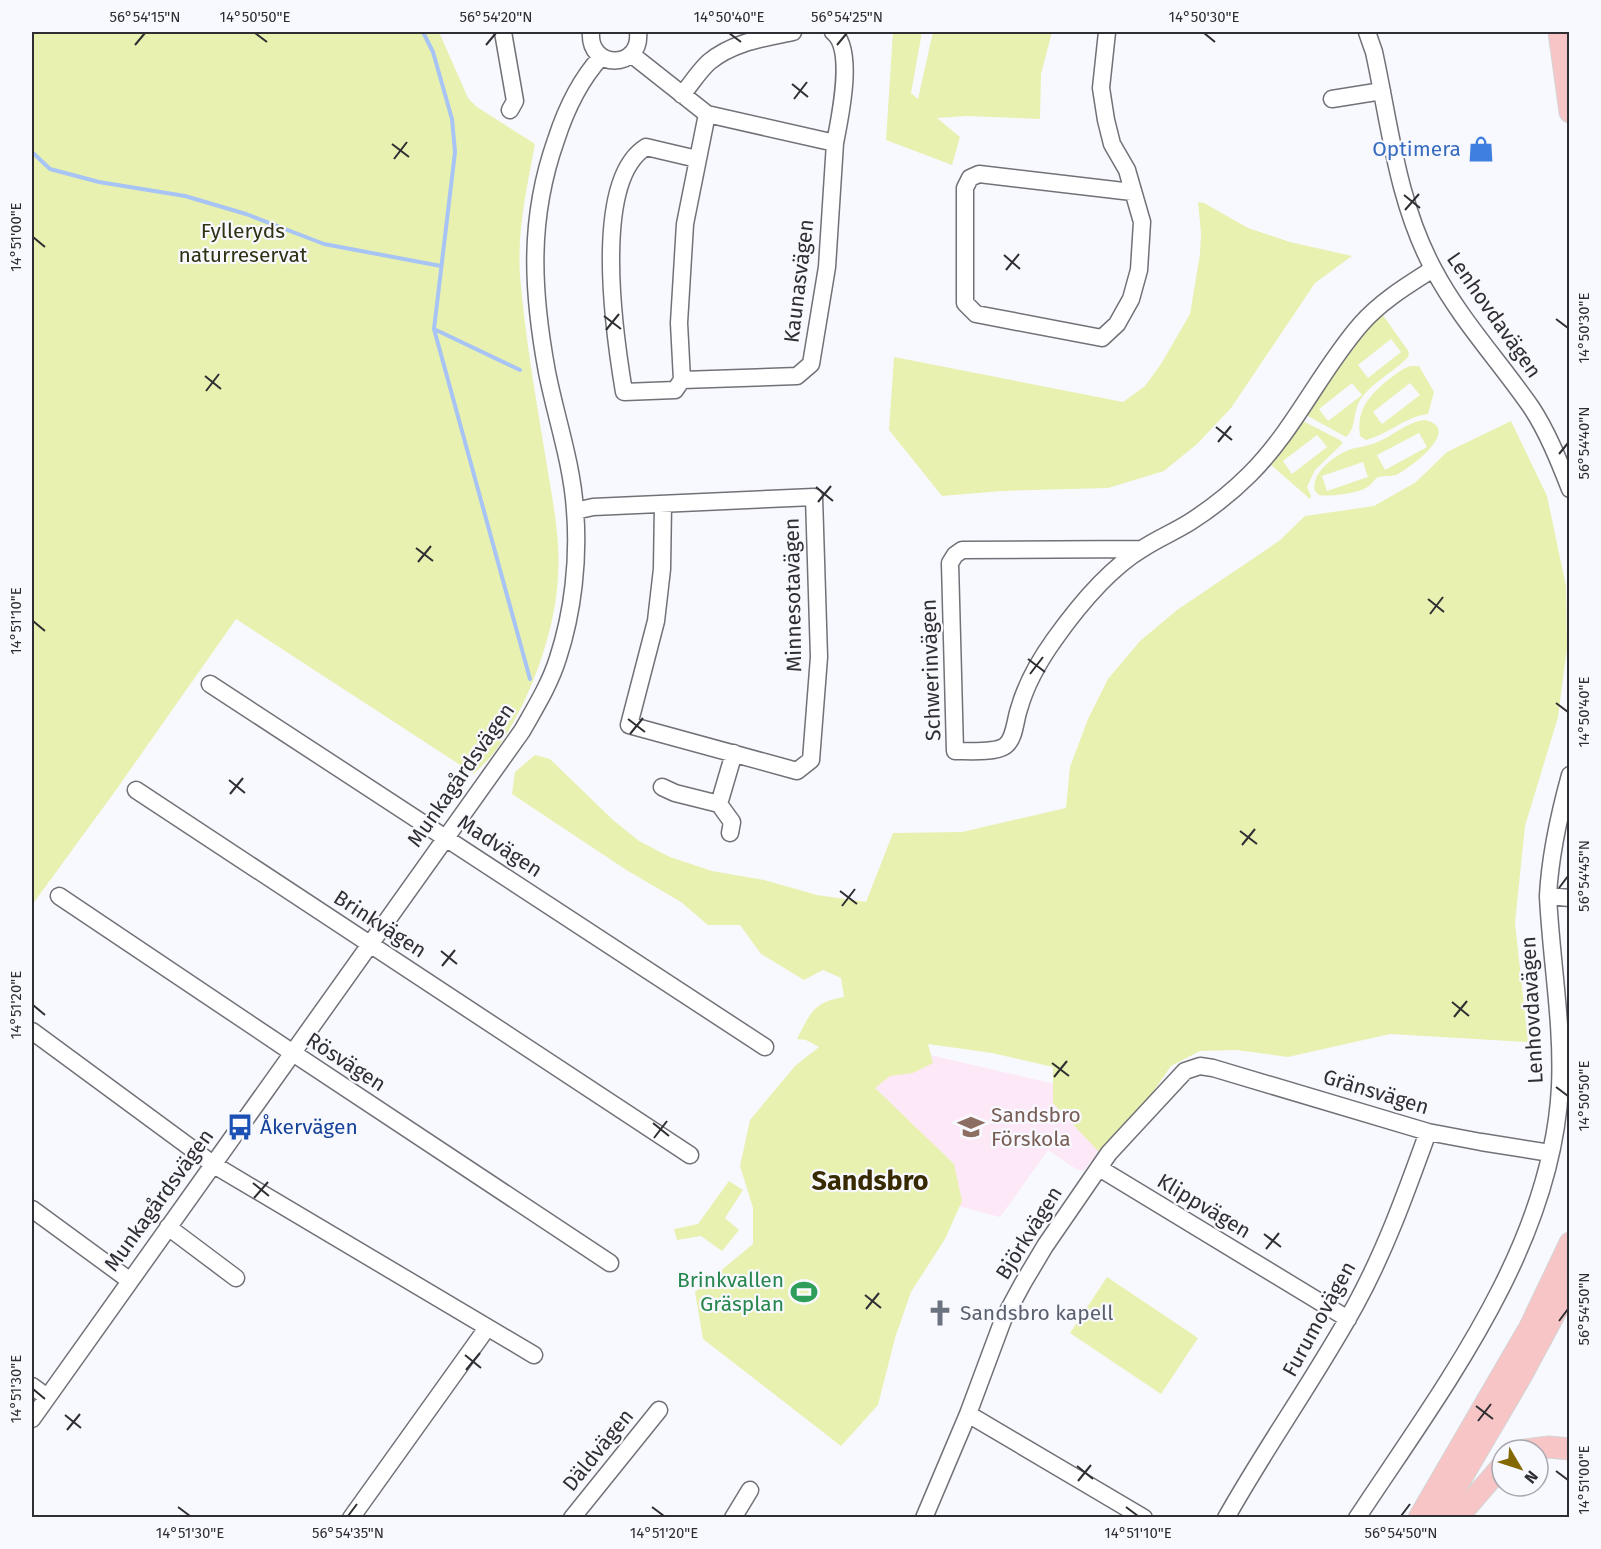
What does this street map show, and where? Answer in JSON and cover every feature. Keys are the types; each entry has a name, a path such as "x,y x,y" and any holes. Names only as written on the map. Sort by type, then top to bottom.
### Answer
{"main road":[{"path":"1559,32 1569,112"},
{"path":"1419,1518 1524,1336 1569,1244"},
{"path":"1438,1518 1525,1368 1569,1285"},
{"path":"1550,1447 1569,1449"},
{"path":"1457,1518 1490,1480"}],"street":[{"path":"503,32 515,101 510,110"},
{"path":"591,32 592,46 601,57 614,61 631,54 639,41 638,32"},
{"path":"682,95 708,63 723,52 743,43 793,32"},
{"name":"Kaunasvägen","path":"697,159 646,147 637,153 630,164 620,188 612,235 611,300 624,392 675,390 682,380 796,376 811,364 827,267 835,143 844,83 845,59 842,41 833,32"},
{"path":"1107,32 1101,88 1106,120 1112,144 1127,170 1142,222 1140,270 1131,298 1117,324 1102,338 976,314 965,303 965,188 970,178 979,174 1132,192"},
{"name":"Lenhovdavägen","path":"1366,32 1374,52 1402,191 1433,269 1447,293 1531,408 1560,464 1569,489"},
{"path":"631,54 707,114 835,143"},
{"name":"Munkagårdsvägen","path":"32,1419 522,731 557,660 569,619 575,547 575,512 571,478 537,310 535,235 548,162 560,126 582,82 601,57"},
{"path":"1332,99 1382,91"},
{"path":"682,380 679,323 685,224 707,114"},
{"name":"Schwerinvägen","path":"1141,549 962,550 955,555 950,562 955,751 1000,749 1008,743 1026,688 1049,647 1074,614 1110,576 1141,549 1205,512 1251,474 1299,414 1360,325 1385,302 1433,269"},
{"name":"Minnesotavägen","path":"575,512 593,507 814,497 819,657 811,760 797,771 629,725 656,621 662,568 663,504"},
{"name":"Madvägen","path":"210,684 765,1047"},
{"path":"719,804 734,753"},
{"name":"Lenhovdavägen","path":"1357,1518 1468,1347 1498,1294 1531,1218 1550,1153 1558,1106 1560,1050 1548,896 1553,848 1569,775"},
{"path":"662,787 675,793 719,804 732,822 730,833"},
{"name":"Brinkvägen","path":"136,790 690,1155"},
{"name":"Rösvägen","path":"59,896 610,1263"},
{"path":"1548,896 1569,898"},
{"path":"32,1031 214,1165 534,1355"},
{"name":"Gränsvägen","path":"1191,1068 1200,1066 1227,1071 1428,1132 1550,1153"},
{"name":"Björkvägen","path":"924,1518 968,1414 1003,1320 1040,1255 1099,1168 1127,1134 1185,1071 1191,1068"},
{"name":"Furumovägen","path":"1226,1518 1348,1319 1378,1259 1410,1183 1428,1132"},
{"name":"Klippvägen","path":"1099,1168 1348,1319"},
{"path":"32,1209 129,1280"},
{"path":"168,1227 236,1278"},
{"path":"351,1518 487,1328"},
{"path":"32,1386 47,1397"},
{"name":"Däldvägen","path":"572,1518 659,1410"},
{"path":"968,1414 1144,1518"},
{"path":"734,1518 750,1490"}],"shaded area":[{"name":"Sandsbro Förskola","path":"909,1050 1140,1104 1083,1171 1076,1169 1048,1150 1000,1217 954,1205 812,1155"}],"green space":[{"name":"Fylleryds naturreservat","path":"32,32 439,32 468,98 477,107 535,144 521,226 519,259 531,368 555,518 559,562 552,621 539,666 510,729 490,758 474,774 236,619 32,905"},
{"path":"893,32 922,32 911,93 918,99 933,32 1052,32 1041,74 1040,119 967,116 937,118 960,137 952,165 886,140"},
{"path":"1198,202 1204,203 1248,228 1290,242 1352,256 1315,283 1231,408 1197,444 1164,471 1108,488 1002,491 942,496 889,430 894,357 1123,402 1145,386 1161,364 1190,314 1200,254 1201,233"},
{"path":"1382,314 1409,352 1408,357 1402,363 1364,395 1357,407 1353,426 1346,437 1306,415 1347,353","holes":["1391,339 1401,352 1368,378 1358,365","1352,383 1362,395 1328,421 1319,409"]},
{"path":"1410,366 1419,366 1434,392 1428,414 1411,418 1366,440 1360,436 1359,426 1366,403 1382,385","holes":["1410,383 1420,395 1382,424 1373,412"]},
{"path":"1301,420 1343,443 1315,470 1307,487 1310,499 1271,465","holes":["1317,435 1327,447 1292,474 1283,461"]},
{"path":"1425,420 1435,425 1439,431 1437,439 1431,448 1404,470 1396,475 1379,477 1369,486 1353,492 1319,495 1315,491 1316,478 1324,466 1336,457 1348,450 1381,440 1418,421","holes":["1419,433 1427,447 1385,470 1377,455","1363,462 1368,477 1327,491 1322,476"]},
{"path":"1511,421 1547,496 1566,586 1567,648 1558,717 1525,826 1515,923 1528,1042 1390,1034 1288,1057 1236,1050 1200,1051 1171,1066 1137,1115 1098,1151 1053,1103 1053,1067 992,1053 928,1044 933,1063 913,1073 890,1076 875,1088 954,1164 962,1201 945,1239 911,1292 895,1338 878,1405 841,1446 703,1339 695,1292 753,1244 753,1208 740,1166 750,1120 795,1066 819,1047 806,1040 797,1039 814,1010 825,1002 844,997 841,978 823,970 804,980 761,954 740,925 708,925 681,902 628,871 512,794 515,772 535,755 550,759 613,820 639,841 670,857 712,871 764,880 817,895 866,902 893,833 962,832 1066,808 1070,767 1088,719 1108,679 1140,641 1177,610 1279,541 1305,516 1374,506 1416,482 1447,452"},
{"path":"729,1181 743,1190 725,1218 739,1230 722,1251 701,1236 677,1240 674,1229 698,1224"},
{"path":"1107,1277 1198,1338 1161,1394 1070,1333"}],"waterway":[{"path":"423,32 433,52 452,119 455,152 434,329 530,679"},
{"path":"32,152 50,169 99,182 185,196 246,214 324,244 441,266"},
{"path":"434,329 520,370"}],"place":[{"name":"Optimera","path":"1481,149"},
{"name":"Åkervägen","path":"240,1127"},
{"name":"Sandsbro Förskola","path":"971,1127"},
{"name":"Brinkvallen Gräsplan","path":"804,1292"},
{"name":"Sandsbro kapell","path":"940,1313"}],"district":[{"name":"Sandsbro","path":"870,1181"}]}
